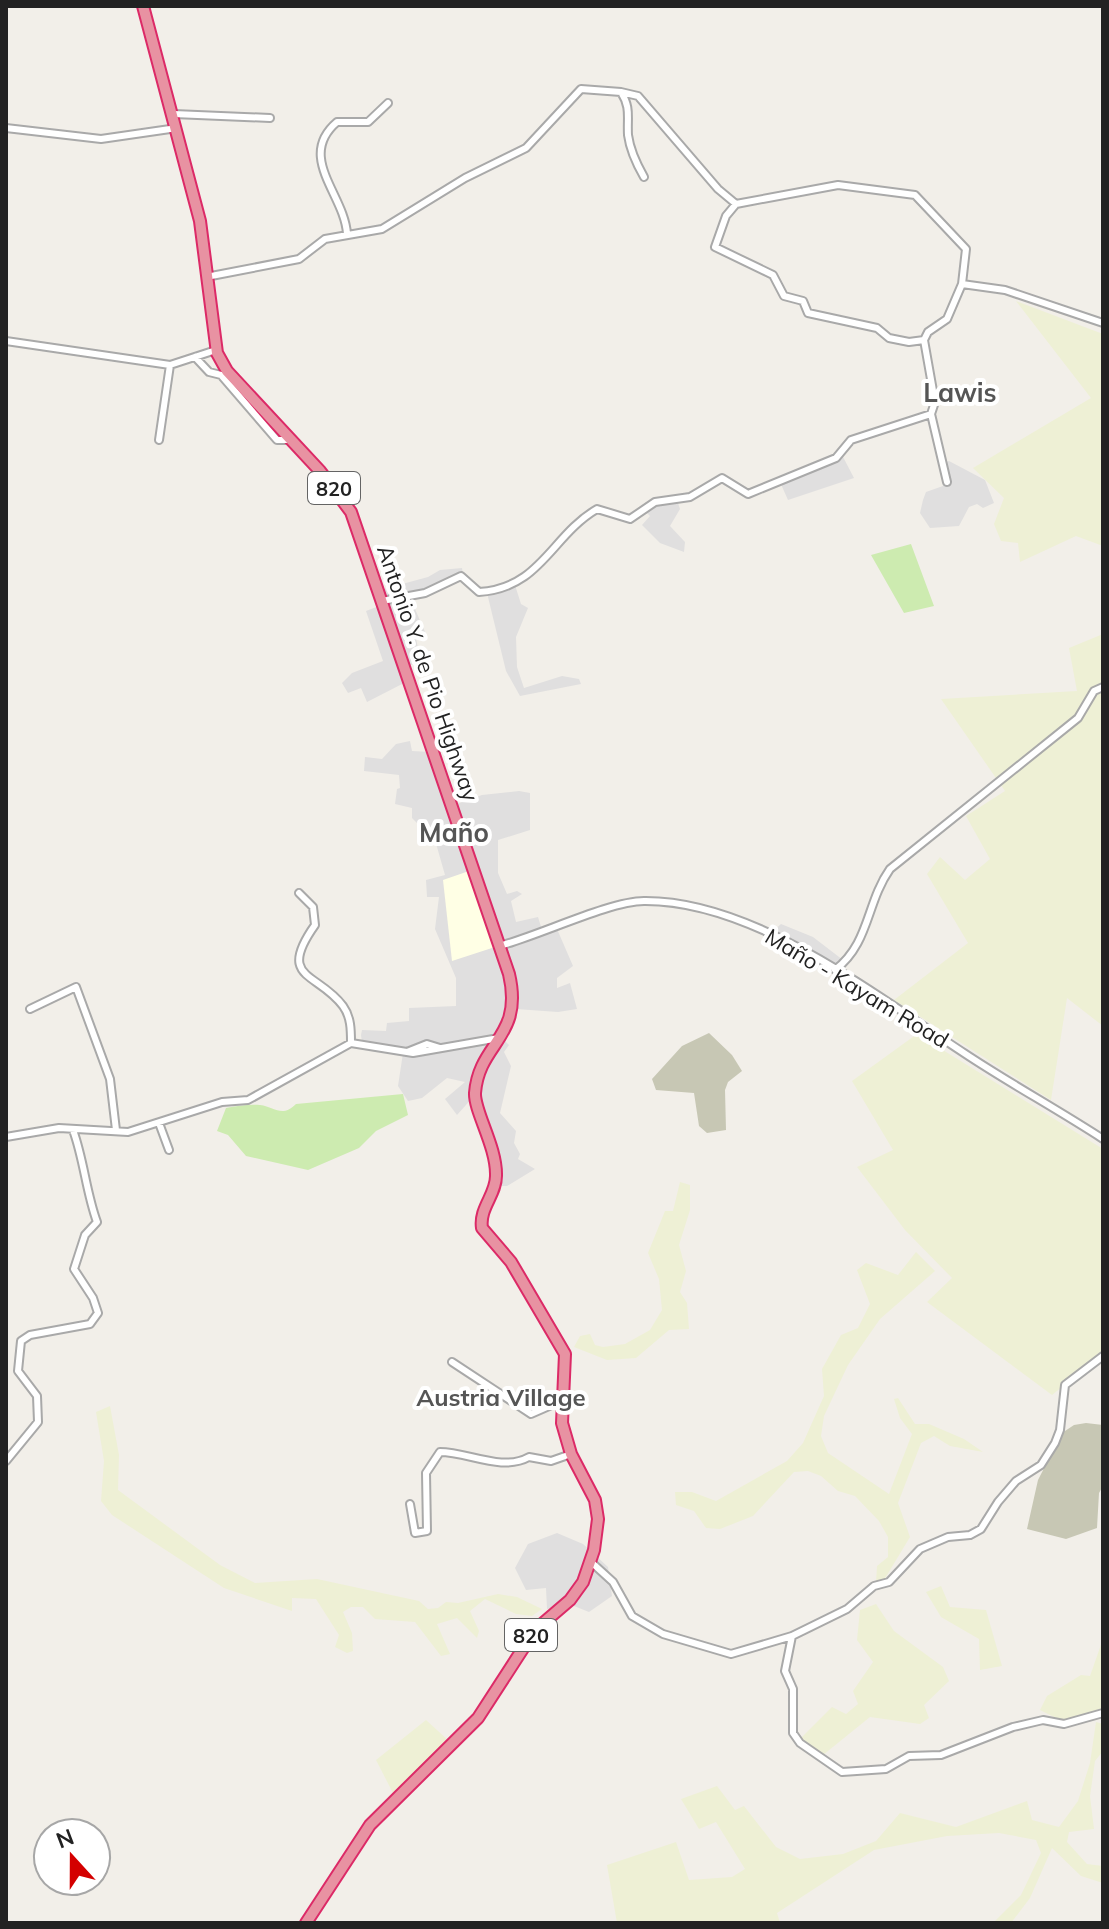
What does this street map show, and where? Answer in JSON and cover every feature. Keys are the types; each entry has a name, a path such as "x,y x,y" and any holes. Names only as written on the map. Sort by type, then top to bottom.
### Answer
{"highway":[{"name":"Antonio Y. de Pio Highway","path":"143,6 200,221 216,350 227,371 320,471 351,512 513,990 514,1009 502,1037 485,1061 475,1092 491,1137 497,1179 482,1212 482,1228 511,1262 562,1347 566,1368 562,1423 571,1454 595,1500 598,1519 583,1582 570,1600 535,1630 478,1718 370,1825 306,1923"}],"street":[{"path":"206,277 299,259 325,239 382,229 465,178 526,148 581,89 638,96 718,189 736,204"},
{"path":"621,92 630,108 628,130 632,153 644,177"},
{"path":"347,234 322,169 323,137 337,122 368,122 388,103"},
{"path":"174,114 270,118"},
{"path":"6,128 101,139 177,128"},
{"path":"924,340 909,342 889,338 877,328 808,313 803,301 784,296 773,275 715,247 726,216 736,204 838,185 915,195 966,249 962,284 947,319 928,332 924,340 935,402 931,414 947,482"},
{"path":"962,284 1005,290 1103,323"},
{"path":"6,341 170,365 216,350"},
{"path":"195,357 209,372 221,375 277,440 289,440"},
{"path":"159,440 170,365"},
{"path":"382,601 425,593 461,576 479,592 512,585 532,572 597,509 630,519 655,502 690,497 722,478 748,494 836,458 851,440 931,414"},
{"path":"835,970 860,944 874,900 890,869 1078,718 1094,691 1103,687"},
{"path":"299,893 313,907 315,925 302,944 298,959 305,973 344,1007 351,1022 351,1043"},
{"name":"Maño - Kayam Road","path":"499,946 624,905 645,901 694,907 747,924 835,970 1103,1139"},
{"path":"30,1009 76,987 110,1079 116,1130"},
{"path":"6,1137 41,1130 128,1132 222,1102 248,1100 308,1064 351,1043 407,1052 442,1049 502,1037"},
{"path":"159,1123 169,1150"},
{"path":"6,1461 38,1422 37,1396 18,1371 21,1341 30,1335 90,1324 98,1313 93,1298 74,1269 85,1235 97,1222 89,1207 81,1151 73,1130"},
{"path":"590,1561 613,1582 632,1616 663,1634 731,1654 792,1636 847,1609 874,1586 889,1582 920,1549 948,1537 970,1535 981,1529 1016,1481 1041,1465 1055,1443 1060,1430 1061,1391 1065,1385 1103,1356"},
{"path":"452,1362 531,1414 563,1400"},
{"path":"410,1504 415,1533 427,1531 426,1473 440,1452 519,1462 529,1457 551,1461 571,1454"},
{"path":"792,1636 785,1671 793,1689 793,1733 800,1743 842,1772 881,1771 909,1756 941,1755 1013,1727 1043,1720 1064,1724 1103,1713"}],"shaded area":[{"path":"1016,301 1103,334 1103,546 1076,536 1020,562 1018,543 1001,541 994,524 1004,498 973,468 1091,398"},
{"path":"842,455 854,478 788,500 780,482"},
{"path":"949,461 985,480 994,503 983,508 977,504 969,507 959,526 930,528 920,513 923,500 926,492 943,486 940,464"},
{"path":"677,500 680,509 670,526 685,542 684,552 660,543 642,525 650,516 644,510 657,502"},
{"path":"462,568 463,576 436,588 431,595 382,602 380,590 428,577 440,570"},
{"path":"515,585 521,604 528,608 516,637 517,667 524,688 562,676 579,679 581,684 520,696 506,671 487,593"},
{"path":"412,602 425,632 416,638 420,659 416,664 405,666 384,606"},
{"path":"379,606 406,682 367,702 361,688 348,693 342,683 352,673 383,661 366,611"},
{"path":"1103,634 1103,1026 1067,998 1051,1100 894,1000 968,943 927,874 940,857 965,880 990,859 966,816 1005,791 941,699 1077,691 1069,648"},
{"path":"410,741 412,751 430,752 512,988 501,1036 427,1050 362,1042 361,1035 362,1030 386,1031 387,1023 409,1021 409,1008 456,1006 456,978 435,929 439,897 427,897 426,880 445,875 433,833 429,824 418,824 412,818 412,808 395,804 397,789 400,788 399,775 364,771 365,757 382,759 396,744"},
{"path":"519,791 530,793 530,830 498,840 498,873 507,894 517,891 522,894 511,901 516,922 538,917 542,930 501,942 454,805 482,795"},
{"path":"469,871 495,947 452,961 443,880"},
{"path":"781,924 813,937 843,960 836,967 771,933"},
{"path":"557,929 573,966 557,978 557,988 570,983 577,1009 558,1012 516,1009 516,993 502,946"},
{"path":"709,1033 732,1055 742,1071 728,1082 725,1090 726,1130 707,1133 699,1126 694,1093 656,1090 652,1079 682,1046"},
{"path":"917,1034 1103,1149 1103,1354 1052,1395 927,1302 952,1278 905,1230 857,1167 893,1150 852,1081"},
{"path":"500,1039 474,1096 457,1115 445,1099 465,1082 447,1078 422,1098 408,1101 398,1086 403,1053"},
{"path":"504,1040 509,1045 504,1052 511,1066 500,1113 516,1131 514,1143 520,1154 518,1159 535,1169 507,1186 497,1186 499,1165 495,1137 480,1103 480,1080"},
{"path":"680,1182 690,1185 690,1210 679,1245 686,1271 680,1292 687,1303 689,1329 669,1330 636,1358 607,1360 574,1347 580,1336 590,1334 595,1345 603,1347 625,1344 650,1330 662,1310 659,1279 648,1253 665,1211 673,1211"},
{"path":"916,1252 935,1271 880,1319 848,1365 824,1416 821,1436 828,1453 889,1494 912,1434 900,1418 894,1399 898,1398 915,1424 929,1424 964,1439 983,1452 950,1446 934,1436 921,1443 898,1503 910,1537 884,1580 876,1583 877,1566 888,1557 888,1537 879,1521 855,1496 838,1491 821,1476 808,1471 794,1472 753,1516 720,1529 706,1528 694,1511 676,1505 675,1492 692,1492 716,1501 787,1461 803,1443 824,1396 822,1369 841,1335 858,1328 870,1304 857,1270 866,1263 898,1275"},
{"path":"110,1406 119,1455 118,1490 220,1565 255,1583 317,1579 419,1601 428,1609 438,1608 446,1602 458,1603 498,1594 517,1597 542,1609 532,1616 516,1614 485,1599 470,1611 479,1631 477,1638 457,1618 437,1624 450,1654 441,1656 415,1622 375,1619 363,1607 351,1607 343,1612 352,1633 353,1651 347,1653 335,1647 339,1635 316,1599 292,1598 292,1611 224,1588 112,1515 101,1501 104,1461 96,1412"},
{"path":"1074,1425 1103,1425 1103,1486 1099,1493 1097,1528 1066,1539 1027,1529 1038,1480 1062,1433"},
{"path":"557,1533 583,1544 608,1567 612,1596 589,1612 574,1606 547,1609 546,1588 526,1590 515,1568 528,1544"},
{"path":"941,1586 950,1607 986,1610 1002,1666 980,1670 979,1639 941,1617 926,1592"},
{"path":"876,1604 894,1631 943,1667 949,1681 924,1705 929,1718 920,1724 870,1717 823,1755 799,1740 832,1707 846,1714 858,1704 853,1691 873,1662 857,1640 860,1610"},
{"path":"1103,1639 1103,1708 1062,1721 1040,1710 1047,1696 1081,1675 1090,1676"},
{"path":"426,1720 449,1741 393,1793 376,1760"},
{"path":"1096,1722 1103,1724 1103,1751 1095,1761 1090,1796 1094,1829 1069,1832 1067,1842 1087,1864 1103,1866 1103,1883 1081,1876 1052,1848 1030,1898 1011,1923 993,1923 1021,1895 1041,1853 1036,1840 999,1833 947,1836 874,1850 777,1913 780,1923 617,1923 607,1865 676,1842 689,1880 732,1877 745,1869 716,1822 699,1829 681,1799 717,1786 735,1810 744,1806 776,1847 800,1859 843,1854 876,1841 900,1813 956,1827 1027,1801 1032,1820 1059,1827 1078,1801 1090,1763"}],"green space":[{"path":"911,544 934,606 904,613 871,555"},
{"path":"403,1094 408,1115 376,1131 359,1148 308,1170 246,1156 228,1135 217,1131 226,1108 256,1105 282,1111 296,1104"}],"district":[{"name":"Lawis","path":"960,392"},
{"name":"Maño","path":"454,832"},
{"name":"Austria Village","path":"501,1397"}]}
